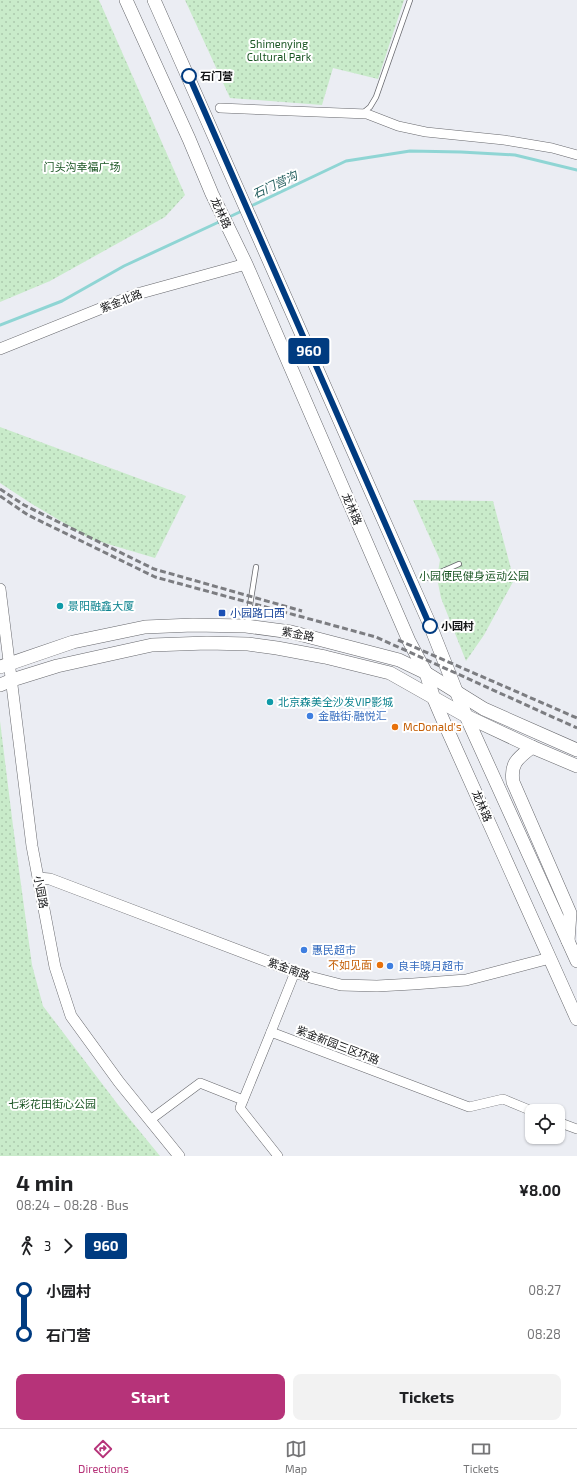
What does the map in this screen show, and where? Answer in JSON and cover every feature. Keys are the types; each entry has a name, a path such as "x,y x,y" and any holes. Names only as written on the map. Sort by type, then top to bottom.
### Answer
{"main road":[{"name":"龙林路","path":"126,0 189,139 212,194 246,264 409,641 426,673 434,699 577,1019"},
{"name":"龙林路","path":"154,0 432,630 466,716 572,941 577,961"},
{"name":"紫金路","path":"5,665 73,642 145,627 193,624 246,626 291,632 391,657 426,673 484,709 577,750"},
{"name":"紫金路","path":"0,685 57,666 152,645 207,643 248,644 277,648 325,657 390,673 466,716 577,766"},
{"path":"532,747 518,759 513,766 511,773 512,782 570,913 572,941"}],"street":[{"path":"220,108 367,114 398,126 426,132 504,140 552,148 577,155"},
{"name":"紫金北路","path":"0,349 137,294 246,264"},
{"name":"小园路","path":"0,589 5,665 12,680 32,846 55,967 71,1016 119,1082 179,1156"},
{"name":"紫金南路","path":"38,878 50,879 306,976 341,985 413,984 466,980 550,958"},
{"path":"278,1156 240,1108 295,972"},
{"name":"紫金新园三区环路","path":"271,1032 469,1107 503,1099 525,1108"},
{"path":"150,1120 200,1083 243,1100"},
{"path":"565,1125 577,1129"}],"lane":[{"path":"363,114 376,98 410,0"},
{"path":"427,578 460,564"},
{"path":"246,626 256,567"}],"green space":[{"name":"门头沟幸福广场","path":"0,0 99,0 185,195 165,217 50,281 0,302"},
{"name":"Shimenying Cultural Park","path":"185,0 404,0 378,79 333,68 322,105 230,98"},
{"path":"0,427 186,496 155,558 91,539 0,483"},
{"name":"小园便民健身运动公园","path":"413,500 493,501 514,580 484,635 466,661 441,598 437,578 440,560"},
{"name":"七彩花田街心公园","path":"0,721 32,965 43,1006 119,1106 160,1156 0,1156"}],"waterway":[{"name":"石门营沟","path":"249,207 346,161 410,151 515,155 577,170"},
{"name":"石门营沟","path":"227,218 244,210"},
{"name":"石门营沟","path":"0,325 62,301 124,266 221,221"}],"railway":[{"path":"0,489 24,505 154,569 302,611"},
{"path":"0,496 28,515 155,577 376,637 577,728"},
{"path":"398,640 577,718"}],"bus line":[{"name":"960","path":"189,76 430,626"}],"place":[{"name":"石门营","path":"189,76"},
{"name":"景阳融鑫大厦","path":"60,606"},
{"name":"小园路口西","path":"222,613"},
{"name":"小园村","path":"430,626"},
{"name":"北京森美全沙发VIP影城","path":"270,702"},
{"name":"金融街·融悦汇","path":"310,716"},
{"name":"McDonald's","path":"395,727"},
{"name":"惠民超市","path":"304,950"},
{"name":"不如见面","path":"380,965"},
{"name":"良丰晓月超市","path":"390,966"}]}
